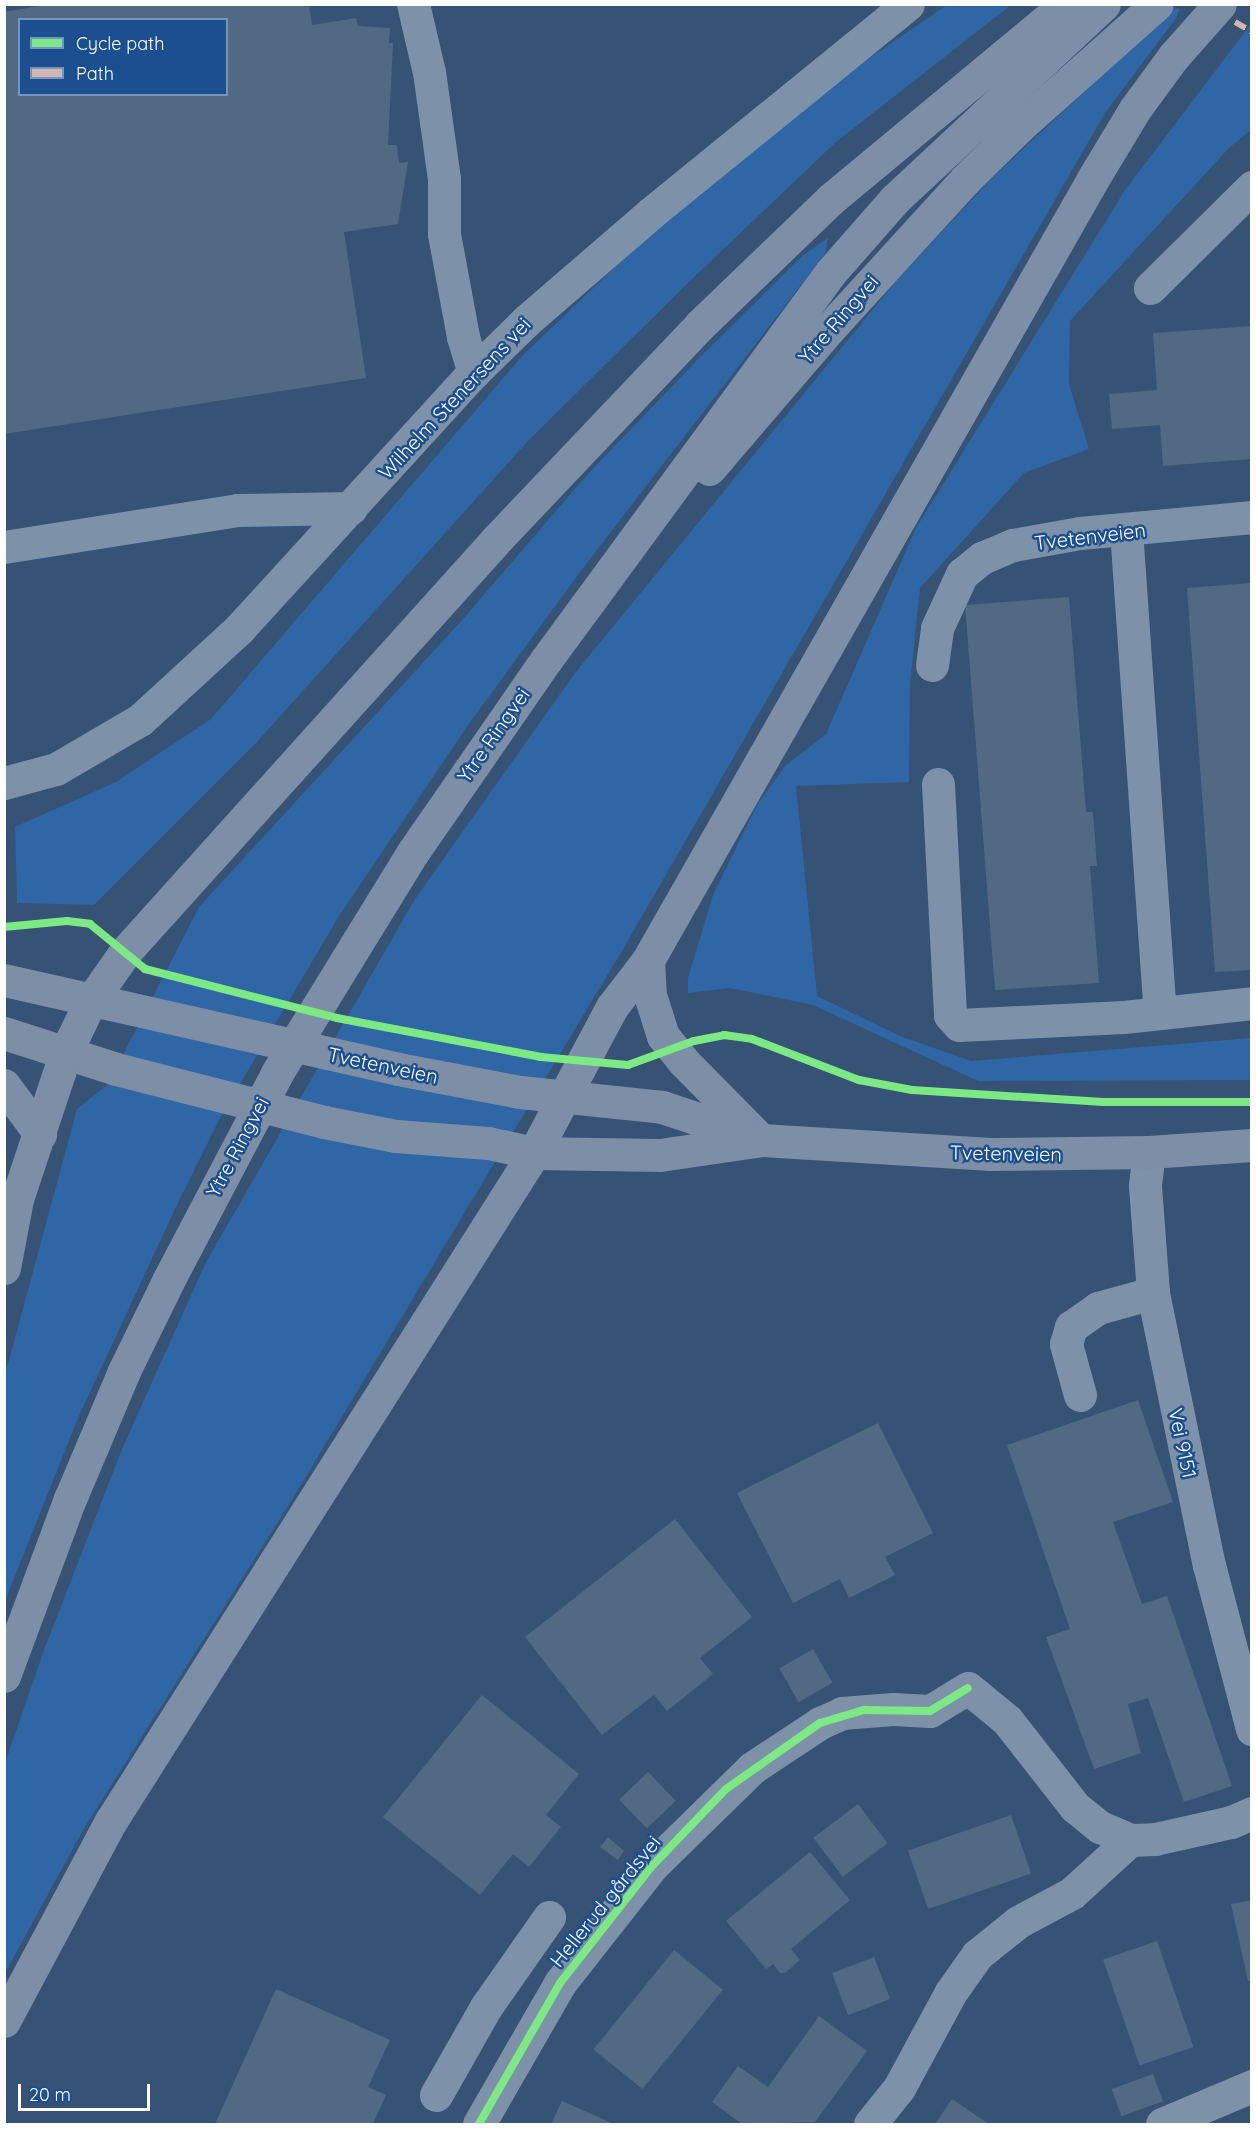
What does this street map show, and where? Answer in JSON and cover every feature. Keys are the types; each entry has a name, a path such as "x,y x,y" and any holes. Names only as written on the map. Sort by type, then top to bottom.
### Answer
{"main road":[{"path":"4,1268 11,1186 40,1134 66,1052 90,1002 126,951 435,608 699,325 831,200 1066,4"},
{"name":"Ytre Ringvei","path":"4,1676 70,1499 124,1371 220,1178 342,964 469,769 802,309 861,237 894,200 1104,4"},
{"name":"Ytre Ringvei","path":"546,660 828,330 965,180 1020,126 1156,4"},
{"path":"4,2021 111,1821 534,1154 612,1007 648,960 1094,177 1174,56 1221,4"},
{"path":"648,960 650,995 663,1036 684,1062 761,1140"},
{"name":"Tvetenveien","path":"4,980 90,1002 149,1013 387,1067 520,1092 566,1095 662,1107 761,1140"},
{"name":"Tvetenveien","path":"4,1033 116,1069 324,1122 396,1136 488,1143 534,1154 660,1155 761,1140 991,1154 1149,1152 1251,1145"},
{"path":"4,1085 40,1134"}],"street":[{"path":"413,4 431,83 444,179 444,234 463,337 474,372"},
{"name":"Wilhelm Stenersens vei","path":"4,783 56,769 140,720 239,629 474,372 651,213 908,4"},
{"path":"1150,288 1251,187"},
{"path":"4,547 238,510 351,508"},
{"name":"Tvetenveien","path":"932,665 937,628 962,574 982,558 1013,545 1080,533 1251,517"},
{"path":"1126,530 1160,1013"},
{"path":"938,784 950,1015 954,1022 974,1027 1160,1013 1251,1003"},
{"name":"Vei 9151","path":"1149,1152 1145,1186 1153,1293 1209,1565 1251,1729"},
{"path":"1080,1395 1066,1344 1071,1327 1098,1308 1153,1293"},
{"name":"Hellerud gårdsvei","path":"479,2124 501,2081 560,1983 653,1865 726,1789 778,1749 842,1713 893,1709 930,1711 968,1688 1007,1720 1075,1807 1100,1827 1130,1840 1155,1839 1231,1822 1251,1814"},
{"path":"870,2124 899,2088 951,1992 976,1955 1009,1928 1072,1893 1130,1840"},
{"path":"436,2095 521,1955 549,1917"},
{"path":"521,1955 560,1983"},
{"path":"456,2059 501,2081"},
{"path":"1162,2124 1251,2086"}],"shaded area":[{"path":"947,5 1011,5 836,142 689,282 529,440 256,743 94,905 17,903 15,827 116,782 211,719 523,355 745,143"},
{"path":"1174,8 1180,9 1176,18 1105,113 626,944 295,1495 86,1825 5,1973 5,1763 44,1650 122,1449 206,1262 415,899 575,673 897,280 992,178"},
{"path":"1251,24 1251,130 1229,148 1070,321 1069,384 1089,449 1024,473 920,588 910,684 909,782 796,786 817,996 900,1036 971,1061 1251,1038 1251,1080 978,1081 813,1005 730,988 688,993 688,978 713,895 757,805 785,766 826,734 916,528 1125,190"},
{"path":"828,238 825,254 580,572 466,728 339,916 220,1118 175,1209 78,1418 5,1601 5,1375 77,1109 108,1084 199,907 463,619 586,476 700,357 802,256"}],"building":[{"path":"50,4 309,4 312,25 356,18 358,26 390,28 389,43 393,43 388,145 397,145 399,163 408,162 398,224 344,232 366,378 4,434 4,12"},
{"path":"1252,326 1252,459 1163,466 1160,425 1112,429 1109,394 1157,390 1153,333"},
{"path":"1252,583 1252,970 1215,972 1187,588"},
{"path":"1069,597 1086,812 1093,812 1097,866 1090,866 1099,983 995,990 965,605"},
{"path":"1138,1400 1173,1502 1113,1522 1142,1604 1167,1596 1232,1786 1184,1802 1148,1698 1128,1704 1141,1753 1094,1769 1046,1637 1070,1629 1007,1445"},
{"path":"878,1423 933,1533 885,1557 895,1575 849,1598 840,1579 793,1603 737,1493"},
{"path":"675,1519 752,1617 700,1658 713,1674 667,1711 654,1695 602,1735 525,1637"},
{"path":"813,1649 833,1683 799,1702 779,1668"},
{"path":"482,1695 579,1774 546,1815 561,1827 529,1867 513,1854 480,1895 383,1817"},
{"path":"648,1772 676,1801 647,1829 619,1800"},
{"path":"858,1804 887,1843 843,1877 813,1838"},
{"path":"1011,1815 1031,1874 928,1909 908,1850"},
{"path":"608,1837 624,1851 618,1860 600,1847"},
{"path":"810,1852 850,1900 791,1949 800,1960 785,1973 780,1973 773,1964 766,1969 726,1921"},
{"path":"1252,1900 1252,1980 1248,1981 1231,1904"},
{"path":"1157,1941 1193,2047 1140,2065 1103,1960"},
{"path":"674,1950 723,1990 642,2089 593,2049"},
{"path":"874,1957 890,1999 848,2015 832,1973"},
{"path":"276,1989 390,2040 368,2087 386,2095 373,2124 215,2124"},
{"path":"819,2016 867,2051 815,2122 742,2124 712,2102 738,2066 768,2087"},
{"path":"1153,2074 1163,2101 1122,2116 1112,2089"},
{"path":"952,2099 989,2124 935,2124"},
{"path":"562,2101 614,2124 551,2124"}],"marked path":[{"path":"1235,22 1252,32"}],"cycle path":[{"path":"4,927 67,921 90,924 145,969 337,1018 541,1057 628,1065 694,1041 724,1035 752,1039 859,1080 912,1090 1104,1102 1252,1102"},
{"path":"479,2124 560,1983 653,1865 726,1789 820,1723 864,1710 930,1711 968,1688"}]}
